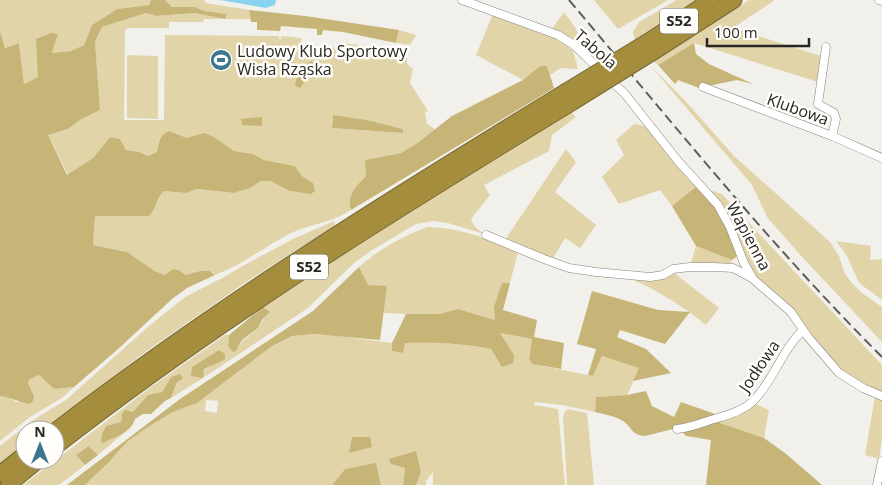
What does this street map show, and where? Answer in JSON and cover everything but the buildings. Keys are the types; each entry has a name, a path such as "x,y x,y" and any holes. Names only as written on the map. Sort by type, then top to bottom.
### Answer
{"highway":[{"name":"S52","path":"651,47 711,0"},
{"name":"S52","path":"65,424 155,356 266,279 371,211 734,0"},
{"name":"S52","path":"65,439 130,389 275,288 569,97"},
{"path":"0,474 15,462"},
{"path":"8,485 27,470"}],"street":[{"name":"Tabola","path":"462,0 558,35 574,45 625,94"},
{"path":"826,47 818,104 834,113 836,119 832,136"},
{"name":"Klubowa","path":"703,87 832,136 882,158"},
{"name":"Wapienna","path":"625,94 678,161 718,205 753,279 791,312 803,330 839,373 863,388 882,396"},
{"path":"486,235 570,268 650,277 662,275 673,269 690,267 733,268 753,279"},
{"path":"733,268 742,258"},
{"name":"Jodłowa","path":"676,429 693,426 732,413 750,404 771,376 794,338 803,330"},
{"path":"877,485 882,461"}],"shaded area":[{"path":"0,0 151,0 149,5 117,9 92,25 84,45 71,51 52,53 58,35 38,77 24,84 19,43 5,48 0,31"},
{"path":"151,0 165,0 172,7 195,7 204,11 227,14 225,19 195,13 156,16 146,13 102,27 95,42 100,110 80,120 68,129 48,135 67,175 93,158 110,137 120,139 126,150 148,156 157,152 161,137 169,131 187,138 204,133 214,137 234,151 253,154 264,160 295,166 302,176 313,183 315,191 311,194 290,191 270,181 261,181 250,188 234,193 197,189 186,193 164,191 149,216 95,216 93,245 127,252 155,271 165,275 173,269 186,275 200,271 210,271 215,275 187,288 172,299 74,387 54,389 39,375 30,379 28,383 34,396 33,401 29,404 0,396 0,31 5,48 19,43 24,84 38,77 36,39 51,33 58,34 52,53 71,51 84,45 92,25 117,9 149,5"},
{"path":"165,0 205,0 205,3 249,10 251,19 225,19 227,14 204,11 195,7 172,7"},
{"path":"594,0 668,0 618,29"},
{"path":"677,0 695,0 635,40 633,32 639,22"},
{"path":"749,0 775,0 733,28 821,56 818,82 694,43 658,65 653,61"},
{"path":"249,10 399,30 396,43 343,32 323,30 322,35 317,35 317,29 281,26 280,31 257,30 257,22 251,22"},
{"path":"564,12 580,36 584,45 581,47 552,29"},
{"path":"146,13 156,16 195,13 225,19 204,19 203,22 169,22 169,28 127,28 125,31 124,120 164,120 165,35 279,36 279,39 281,39 281,36 301,38 301,44 341,48 342,43 407,51 407,64 413,69 410,83 428,111 425,112 427,124 435,129 401,153 365,160 366,176 351,196 351,210 336,218 289,234 215,275 213,272 200,271 186,275 181,273 165,275 155,271 127,252 93,245 95,216 149,216 164,191 186,193 197,189 234,193 250,188 261,181 270,181 293,192 313,183 302,176 295,166 264,160 253,154 234,151 214,137 204,134 187,138 169,131 159,141 157,152 148,156 126,150 120,139 110,137 93,158 68,175 48,135 68,129 80,120 100,110 95,42 102,27","holes":["333,115 367,120 403,129 403,133 332,128"]},
{"path":"493,14 556,37 573,51 578,69 561,68 550,75 547,66 540,66 523,80 476,55"},
{"path":"399,30 416,35 410,45 396,43"},
{"path":"694,43 696,54 709,64 753,84 737,80 699,88 678,80 675,84 658,65"},
{"path":"127,55 158,56 158,119 127,118"},
{"path":"311,61 316,64 300,88 295,86 298,72"},
{"path":"649,64 689,105 734,156 830,242 839,256 845,274 852,283 862,293 882,307 882,342 767,217 752,185"},
{"path":"540,66 547,66 554,88 351,210 351,196 366,176 365,160 401,153 416,144 452,116 523,80"},
{"path":"571,112 576,117 552,135 549,151 484,185 490,195 471,219 474,226 484,234 448,223 433,221 416,224 369,252 353,264 308,308 171,398 177,382 171,377 162,392 148,395 133,412 122,414 121,422 111,424 103,443 124,433 98,455 87,446 76,455 85,465 59,485 23,485 43,470 65,470 65,453 151,387 225,335 229,335 228,346 236,351 270,312 263,307 406,214","holes":["206,358 212,365 192,376 192,367"]},
{"path":"333,115 367,120 403,129 403,133 332,128"},
{"path":"262,117 262,126 242,125 241,119"},
{"path":"634,124 650,127 700,187 672,206 660,190 619,204 602,177 624,155 616,140"},
{"path":"566,149 576,162 555,192 596,225 580,248 565,238 552,260 505,240"},
{"path":"696,187 700,187 728,226 739,255 732,260 696,246 672,206"},
{"path":"709,190 722,194 882,365 882,393 866,387 839,369 795,311 759,280 751,270 733,226"},
{"path":"334,221 335,225 246,282 148,350 55,420 33,420 66,400 149,326 185,297 295,238"},
{"path":"427,227 462,231 485,238 518,252 510,283 502,283 495,320 458,309 439,314 383,313 387,286 368,286 359,267 391,244"},
{"path":"836,241 871,246 870,260 882,259 882,300 859,283 847,256"},
{"path":"696,246 732,260 729,266 691,263"},
{"path":"359,267 368,285 387,286 380,340 314,334 292,336 272,346 197,403 173,412 127,442 85,485 67,485 180,399 313,311"},
{"path":"673,272 719,308 706,325 669,299 629,278"},
{"path":"502,283 510,283 503,310 537,320 534,337 564,343 561,369 532,364 529,359 532,339 500,333 514,355 513,363 502,367 491,349 469,345 405,343 403,353 392,351 392,343 406,314 439,314 458,309 495,320 494,307"},
{"path":"592,291 658,310 690,312 665,344 620,330 617,337 646,349 671,373 633,381 639,368 602,356 593,376 588,375 596,349 577,344"},
{"path":"263,307 270,312 262,320 258,328 242,340 236,351 233,352 228,346 229,335"},
{"path":"500,333 532,339 529,359 532,364 593,376 602,356 640,368 627,395 596,397 595,412 562,405 534,402 534,405 558,409 565,485 433,485 433,472 426,481 426,485 416,485 421,472 415,451 391,464 405,468 403,485 381,485 376,464 345,469 332,485 85,485 127,442 173,412 197,403 272,346 292,336 314,334 392,343 392,351 402,353 404,343 448,343 491,349","holes":["206,400 218,401 217,413 205,411"]},
{"path":"219,350 225,354 225,359 204,369 203,378 191,376 192,367"},
{"path":"180,374 183,378 177,382 171,398 151,414 143,414 135,419 130,428 122,434 103,443 101,441 106,426 121,422 122,414 125,410 133,412 148,395 162,392 171,377"},
{"path":"39,375 54,389 74,387 62,398 26,420 15,420 15,429 0,441 0,396 8,397 17,402 34,396 28,384 30,379"},
{"path":"646,391 652,406 674,417 681,402 718,415 693,424 645,436 634,432 620,419 595,412 596,397 627,395"},
{"path":"875,396 882,399 882,439 879,459 865,455"},
{"path":"753,403 769,410 764,438 720,423 719,419"},
{"path":"568,409 587,413 594,485 567,485 563,418 565,411"},
{"path":"719,419 720,423 764,438 785,453 822,485 706,485 711,440 686,436 682,431"},
{"path":"15,434 15,451 0,463 0,446"},
{"path":"352,437 370,437 372,447 349,453"},
{"path":"88,446 98,455 85,465 76,455"},
{"path":"416,451 421,472 416,485 403,485 405,468 391,464 389,459"},
{"path":"376,463 381,485 332,485 345,469"}],"water":[{"path":"220,0 276,0 275,5 266,8"}],"railway":[{"path":"569,0 761,227 882,357"}],"place":[{"name":"Ludowy Klub Sportowy Wisła Rząska","path":"221,60"}]}
